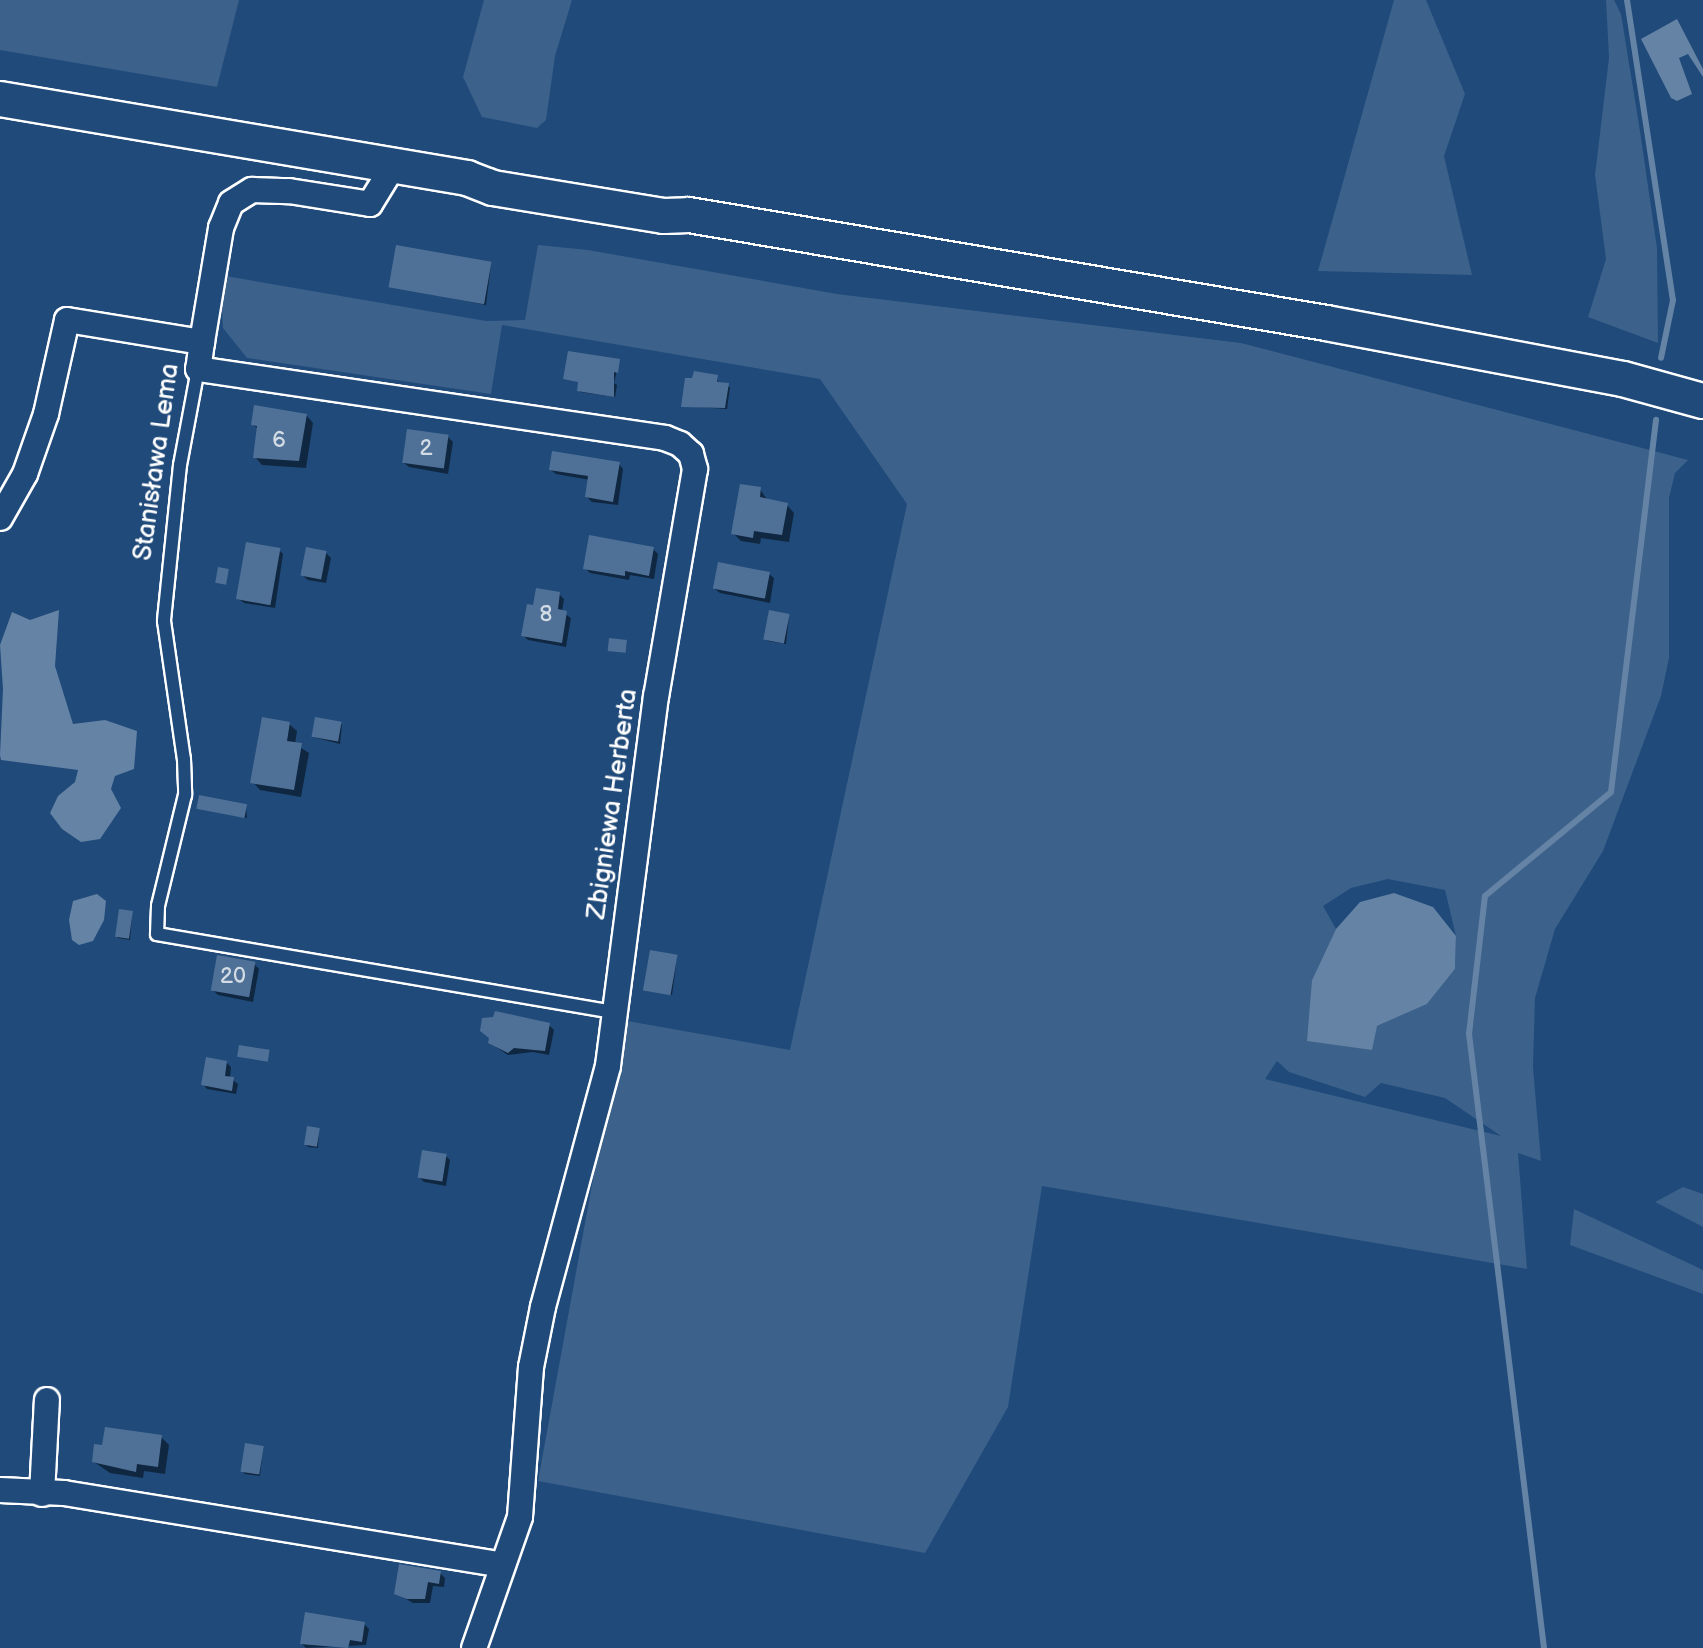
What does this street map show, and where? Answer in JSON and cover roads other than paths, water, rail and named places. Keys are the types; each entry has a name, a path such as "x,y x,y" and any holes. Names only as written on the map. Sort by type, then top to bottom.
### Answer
{"main road":[{"path":"0,99 467,178 493,188 664,216 689,215 1326,323 1623,379 1703,401"}],"street":[{"path":"202,342 221,228 231,203 252,190 289,191 370,204 394,165"},
{"name":"Stanisława Lema","path":"0,518 25,474 46,414 67,320 202,342 198,369"},
{"name":"Zbigniewa Herberta","path":"198,369 665,438 680,444 691,454 695,469 656,696 608,1066 543,1307 531,1367 520,1517 474,1648"},
{"path":"42,1494 47,1400"},
{"path":"0,1490 64,1493 502,1565"}],"lane":[{"name":"Stanisława Lema","path":"198,369 180,465 164,621 184,759 185,795 158,906 157,934 613,1012"}],"waterway":[{"path":"1627,0 1673,300 1661,358"},
{"path":"1544,1648 1469,1034 1485,896 1611,792 1656,420"}]}
